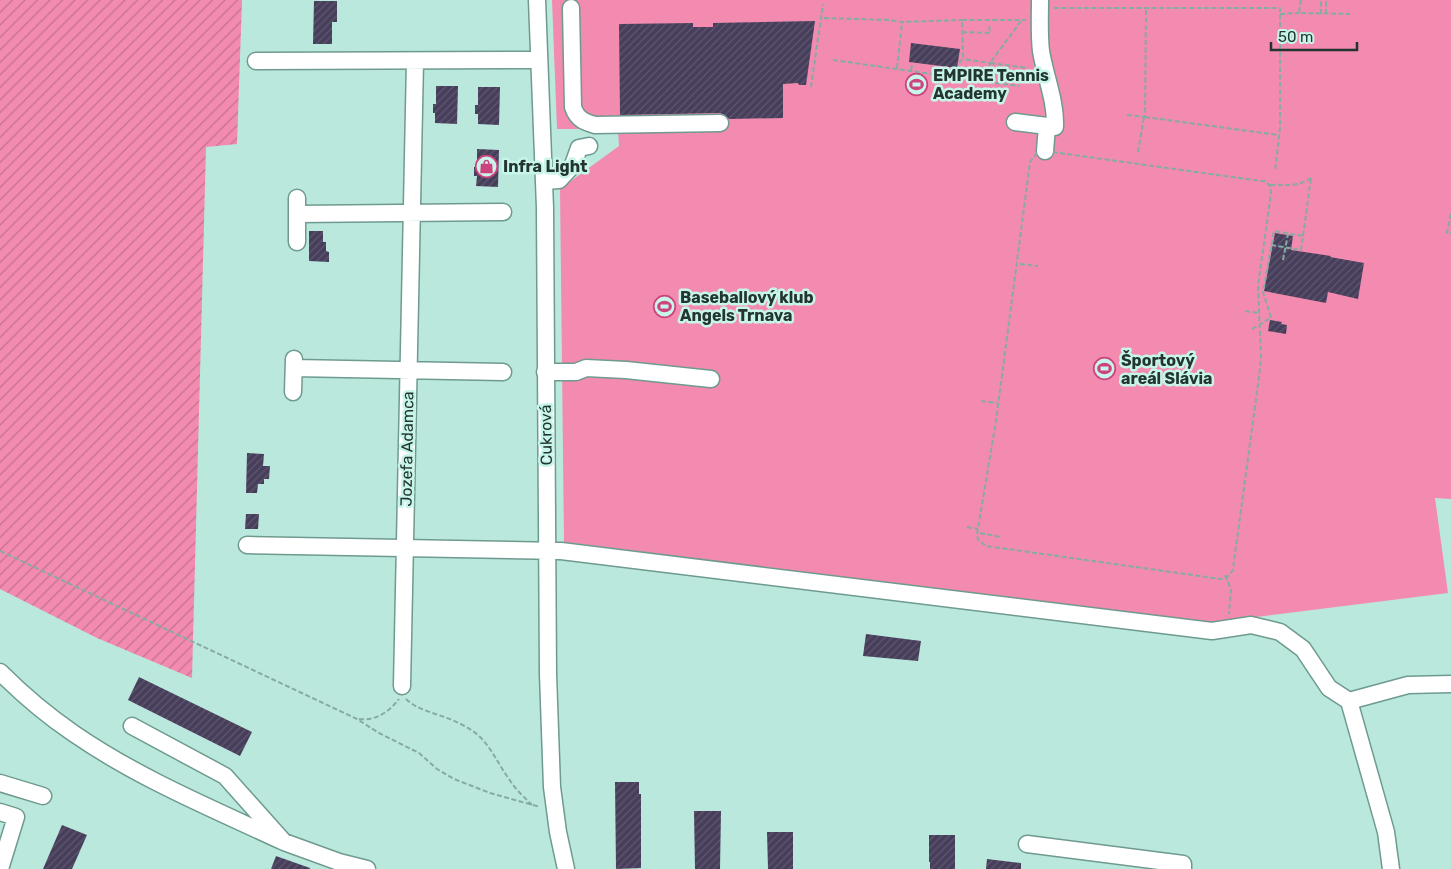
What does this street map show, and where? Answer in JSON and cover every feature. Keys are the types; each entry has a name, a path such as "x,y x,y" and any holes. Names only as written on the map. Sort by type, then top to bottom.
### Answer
{"street":[{"name":"Cukrová","path":"537,0 544,181 548,674 554,810 566,869"},
{"path":"571,8 573,107 575,114 580,119 595,125 720,124"},
{"path":"1042,10 1041,48 1046,78 1056,114 1051,127 1049,147"},
{"path":"256,62 539,60"},
{"name":"Jozefa Adamca","path":"402,686 415,61"},
{"path":"1014,122 1051,127"},
{"path":"544,181 559,180 573,165 579,148 589,146"},
{"path":"297,242 297,206 412,213 503,212"},
{"path":"293,392 294,363 409,370 503,372"},
{"path":"545,372 576,372 586,368 626,370 710,379"},
{"path":"247,545 561,550 1212,631 1251,625 1280,632 1303,649 1329,688 1349,702 1386,832 1390,869"},
{"path":"0,672 72,733 115,759 199,803 284,842 339,862 367,869"},
{"path":"1349,702 1408,685 1451,684"},
{"path":"132,726 225,776 284,842"},
{"path":"0,783 43,796"},
{"path":"0,812 16,817 0,869"},
{"path":"1027,844 1183,864 1183,869"}],"path":[{"path":"1299,13 1301,0"},
{"path":"1321,14 1322,0"},
{"path":"1326,0 1326,14"},
{"path":"811,87 823,4"},
{"path":"1138,152 1144,117 1146,8"},
{"path":"824,18 902,22 1021,20 1042,10 1280,8 1280,135 1275,171"},
{"path":"1280,14 1350,14"},
{"path":"957,78 960,61 963,59 962,20"},
{"path":"988,82 990,63 1021,20"},
{"path":"896,68 902,22"},
{"path":"962,32 990,33 989,25"},
{"path":"963,59 1028,68"},
{"path":"833,60 1019,86"},
{"path":"911,70 912,65"},
{"path":"936,74 937,67"},
{"path":"1127,115 1280,135"},
{"path":"1269,185 1271,193 1258,286 1261,357 1231,574 1221,578 986,546 978,540 1030,162 1034,156 1049,147 1261,180 1269,185 1295,186 1311,178 1301,250 1271,245"},
{"path":"1451,214 1447,233 1451,234"},
{"path":"1252,329 1272,318 1263,292 1274,231 1303,236"},
{"path":"1283,260 1288,234"},
{"path":"1020,264 1038,266"},
{"path":"1245,311 1259,313"},
{"path":"981,401 998,403"},
{"path":"967,527 978,529"},
{"path":"980,533 1001,537"},
{"path":"0,551 357,719 379,733 419,753 454,779 490,793 554,810"},
{"path":"1226,576 1231,589 1228,628"},
{"path":"357,719 366,720 387,712 402,695 411,704 459,723 480,737 492,750 518,792 534,806"}],"shaded area":[{"path":"0,0 242,0 237,144 206,147 192,678 97,638 0,589"},
{"name":"Športový areál Slávia","path":"552,0 1451,0 1451,499 1435,498 1448,593 1209,623 564,542 560,189 619,146 618,129 557,129"}],"building":[{"path":"314,1 337,1 337,22 332,22 332,44 313,44"},
{"path":"815,21 806,85 799,85 798,83 783,84 783,118 729,119 720,113 620,115 619,24 693,23 693,27 713,27 713,23"},
{"path":"911,43 960,49 957,68 909,62"},
{"path":"436,86 458,86 457,124 435,123 433,104 436,104"},
{"path":"478,87 500,87 499,125 478,124 478,114 475,114 475,105 478,105"},
{"path":"477,149 499,150 498,187 476,186 477,176 474,176 474,167 477,167"},
{"path":"309,231 323,231 323,242 326,242 326,251 329,252 329,262 309,261"},
{"path":"1275,233 1293,236 1291,250 1364,263 1358,299 1328,292 1326,303 1264,291"},
{"path":"1270,320 1287,325 1286,334 1268,331"},
{"path":"247,453 264,454 263,466 270,466 269,479 264,479 264,484 258,484 257,493 246,493"},
{"path":"246,514 259,514 258,529 245,529"},
{"path":"866,634 921,641 918,661 863,656"},
{"path":"139,677 252,732 240,756 128,700"},
{"path":"615,782 639,782 639,794 641,794 641,868 616,869"},
{"path":"694,811 721,811 720,869 695,869"},
{"path":"62,825 87,835 72,869 43,869"},
{"path":"767,832 793,832 793,869 768,869"},
{"path":"929,835 955,835 955,869 930,869"},
{"path":"276,856 310,868 310,869 271,869"},
{"path":"987,859 1021,863 1021,869 986,869"}],"place":[{"name":"EMPIRE Tennis Academy","path":"917,84"},
{"name":"Infra Light","path":"487,166"},
{"name":"Baseballový klub Angels Trnava","path":"664,306"},
{"name":"Športový areál Slávia","path":"1105,369"}]}
